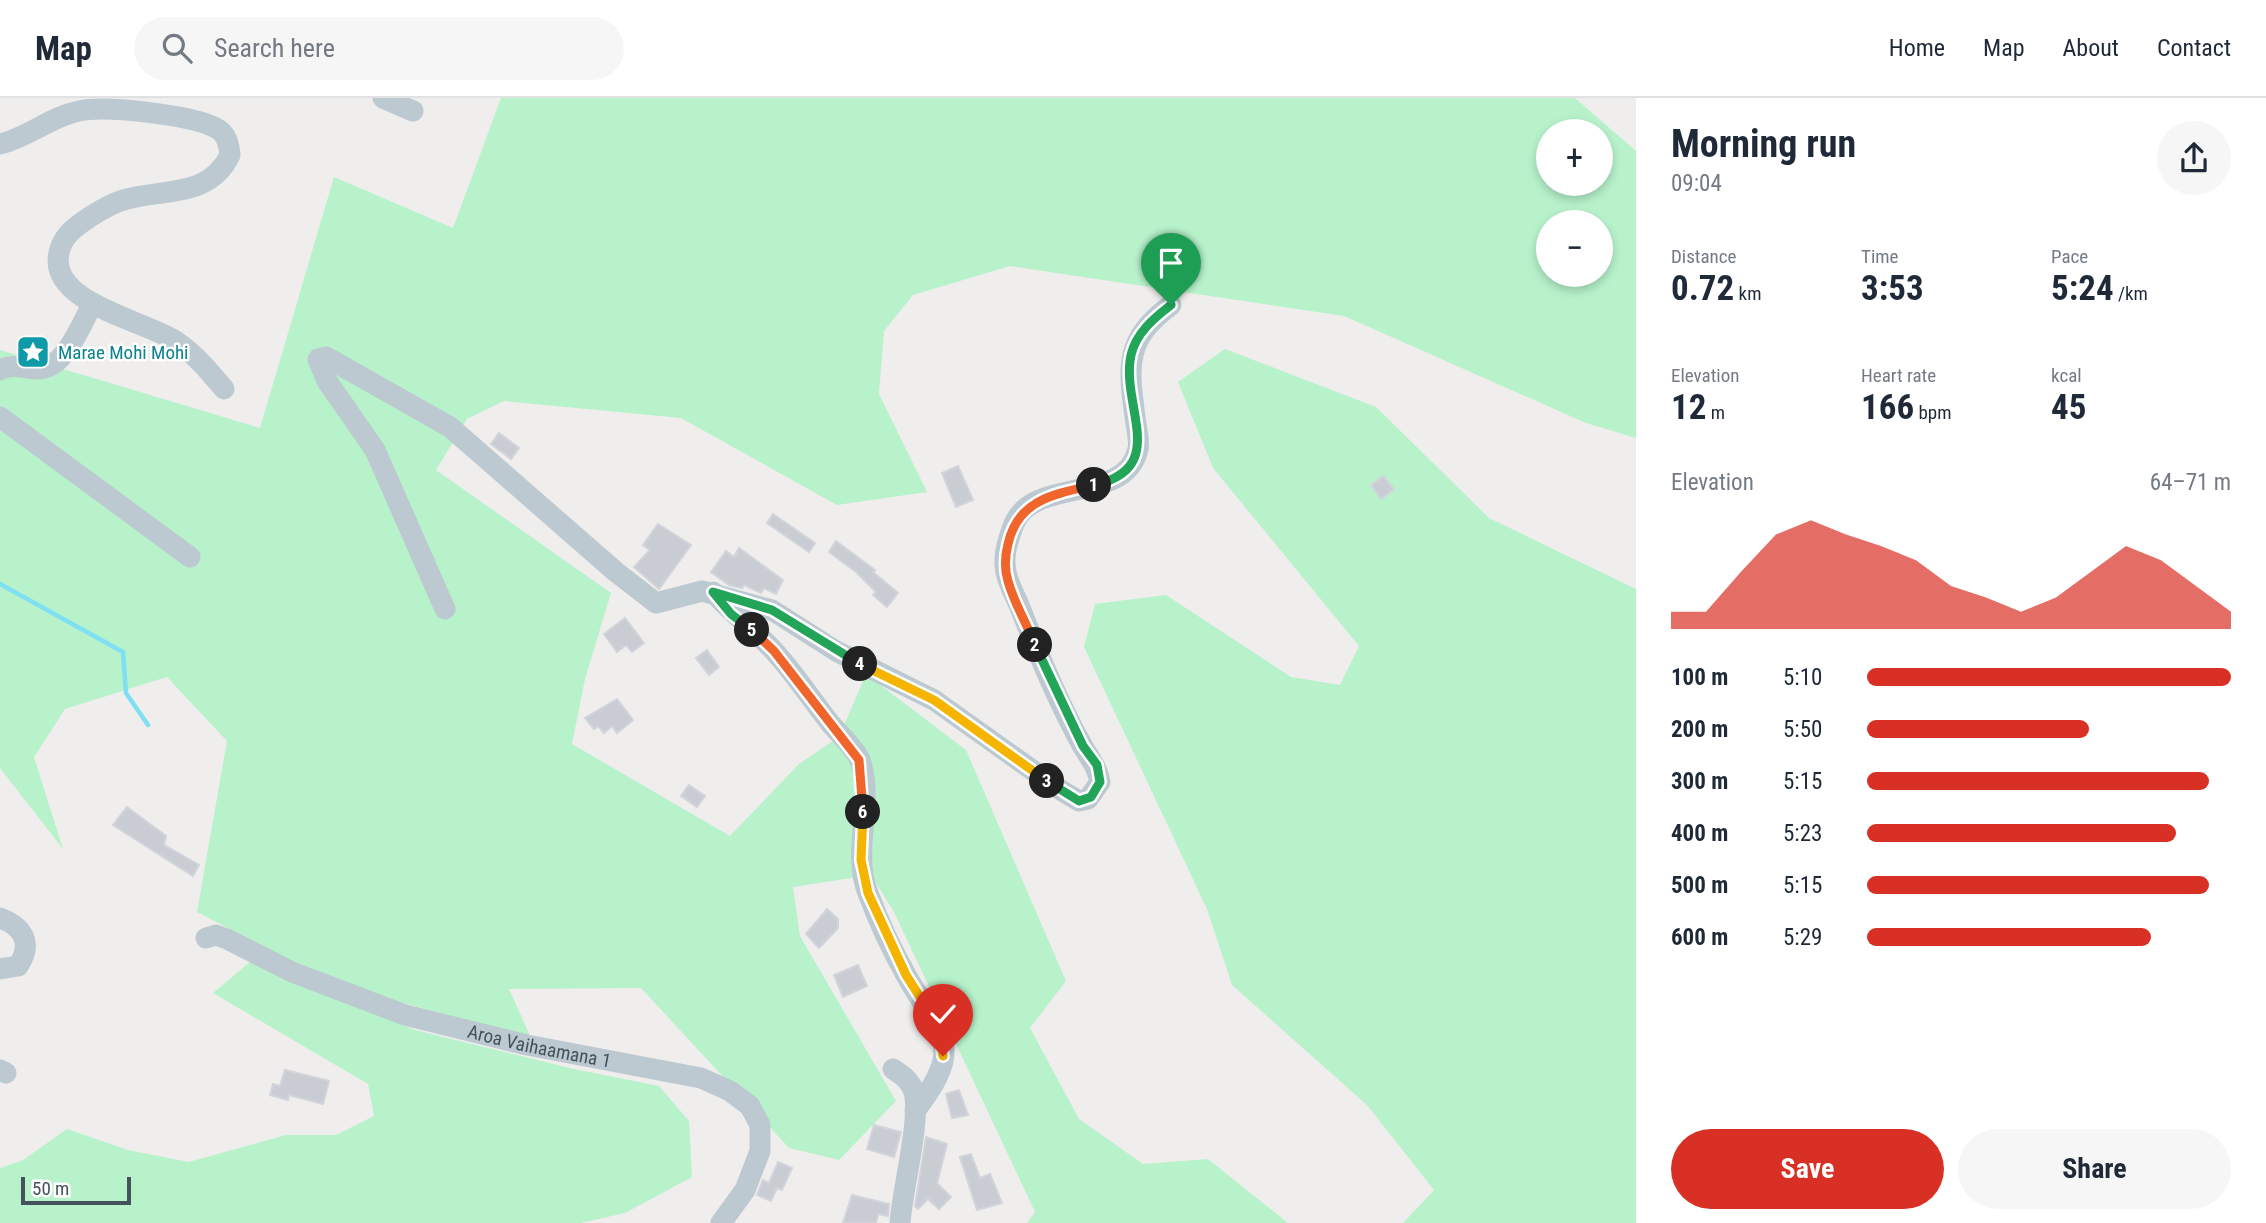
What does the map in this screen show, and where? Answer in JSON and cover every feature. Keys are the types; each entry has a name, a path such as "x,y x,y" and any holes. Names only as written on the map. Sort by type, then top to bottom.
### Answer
{"street":[{"path":"383,98 413,111"},
{"path":"0,144 20,139 78,111 108,107 198,123 217,128 224,135 230,155 220,172 190,190 126,199 108,206 70,230 61,244 58,267 66,287 93,303 174,340 199,360 224,389"},
{"path":"0,370 7,366 42,369 56,362 73,341 93,303"},
{"path":"444,609 375,450 327,381 318,359 326,357 450,427 616,572 656,603 702,590 772,610 846,657 934,700 1059,789 1079,801 1088,800 1100,782 1097,765 1083,746 1041,663 1008,581 1004,561 1014,523 1028,507 1065,492 1108,482 1129,470 1139,447 1130,379 1131,355 1140,333 1171,305"},
{"path":"0,417 190,557"},
{"path":"713,592 731,614 774,651 859,760 864,794 861,860 868,893 906,975 939,1027 942,1068 937,1082 915,1111"},
{"path":"0,918 21,929 26,939 27,953 18,965 0,969"},
{"name":"Aroa Vaihaamana 1","path":"206,938 216,935 227,939 292,972 405,1015 527,1045 701,1078 730,1091 750,1106 760,1125 760,1151 745,1190 721,1223"},
{"path":"893,1069 907,1079 914,1093 915,1111 900,1223"}],"green space":[{"path":"501,98 1575,98 1599,119 1536,119 1536,196 1613,196 1613,131 1636,151 1636,438 1586,423 1344,316 1010,266 913,295 884,331 879,394 927,492 837,505 681,418 504,401 467,419 436,470 611,593 585,679 572,744 730,836 799,764 839,737 866,674 966,750 1066,981 1030,1028 1079,1119 1143,1164 1208,1159 1288,1223 1027,1223 1035,1212 894,912 871,875 793,887 800,936 896,1101 839,1160 789,1148 641,988 509,989 531,1038 338,985 197,912 227,741 167,677 65,709 34,757 63,849 0,768 0,350 260,428 334,177 453,228"},
{"path":"1225,349 1376,407 1489,518 1636,589 1636,1223 1403,1223 1434,1190 1367,1105 1232,985 1207,909 1084,647 1095,604 1166,595 1291,677 1340,685 1359,646 1213,468 1178,382"},
{"path":"250,962 415,1030 574,1069 659,1086 689,1121 692,1177 625,1213 581,1223 0,1223 0,1168 23,1160 67,1129 128,1150 189,1162 286,1135 336,1135 374,1116 368,1084 213,993"}],"building":[{"path":"499,433 519,448 511,459 491,444"},
{"path":"958,466 973,500 956,507 942,473"},
{"path":"1383,476 1394,489 1381,499 1371,485"},
{"path":"773,514 815,543 809,552 767,523"},
{"path":"658,524 691,545 659,589 634,567 650,550 643,545"},
{"path":"836,541 875,570 873,572 898,593 887,607 873,595 876,592 856,572 829,552"},
{"path":"739,548 783,580 776,594 764,588 761,593 744,585 742,588 729,585 711,572 726,551 734,557"},
{"path":"625,618 644,643 632,652 626,645 617,652 604,634"},
{"path":"707,650 719,667 709,675 696,658"},
{"path":"617,699 633,720 617,733 612,726 604,733 598,726 594,729 585,718"},
{"path":"689,785 705,796 697,807 681,796"},
{"path":"127,807 166,836 164,845 199,865 193,876 113,825"},
{"path":"827,909 838,919 838,928 819,948 806,934"},
{"path":"858,965 867,986 843,997 834,975"},
{"path":"285,1070 329,1081 323,1104 289,1095 288,1100 270,1095 273,1084 280,1086"},
{"path":"959,1090 968,1115 952,1118 946,1094"},
{"path":"874,1125 901,1132 894,1157 867,1149"},
{"path":"926,1137 947,1144 937,1183 951,1197 939,1209 928,1199 918,1209 915,1206"},
{"path":"971,1154 980,1178 990,1174 1002,1203 977,1210 960,1157"},
{"path":"778,1162 792,1168 782,1190 777,1188 771,1201 757,1195 763,1180 769,1183"},
{"path":"852,1195 889,1204 888,1216 878,1214 876,1223 843,1223"}],"waterway":[{"path":"0,584 123,652 126,693 148,725"}],"place":[{"name":"Marae Mohi Mohi","path":"33,352"}],"route":[{"path":"943,1056 939,1027 906,975 868,893 861,860 864,794 859,760 774,651 731,614 713,592 772,610 836,651 934,700 1059,789 1079,801 1088,800 1100,782 1097,765 1083,746 1041,663 1008,581 1004,561 1014,523 1028,507 1065,492 1108,482 1129,470 1139,447 1130,379 1131,355 1140,333 1171,305"}]}
